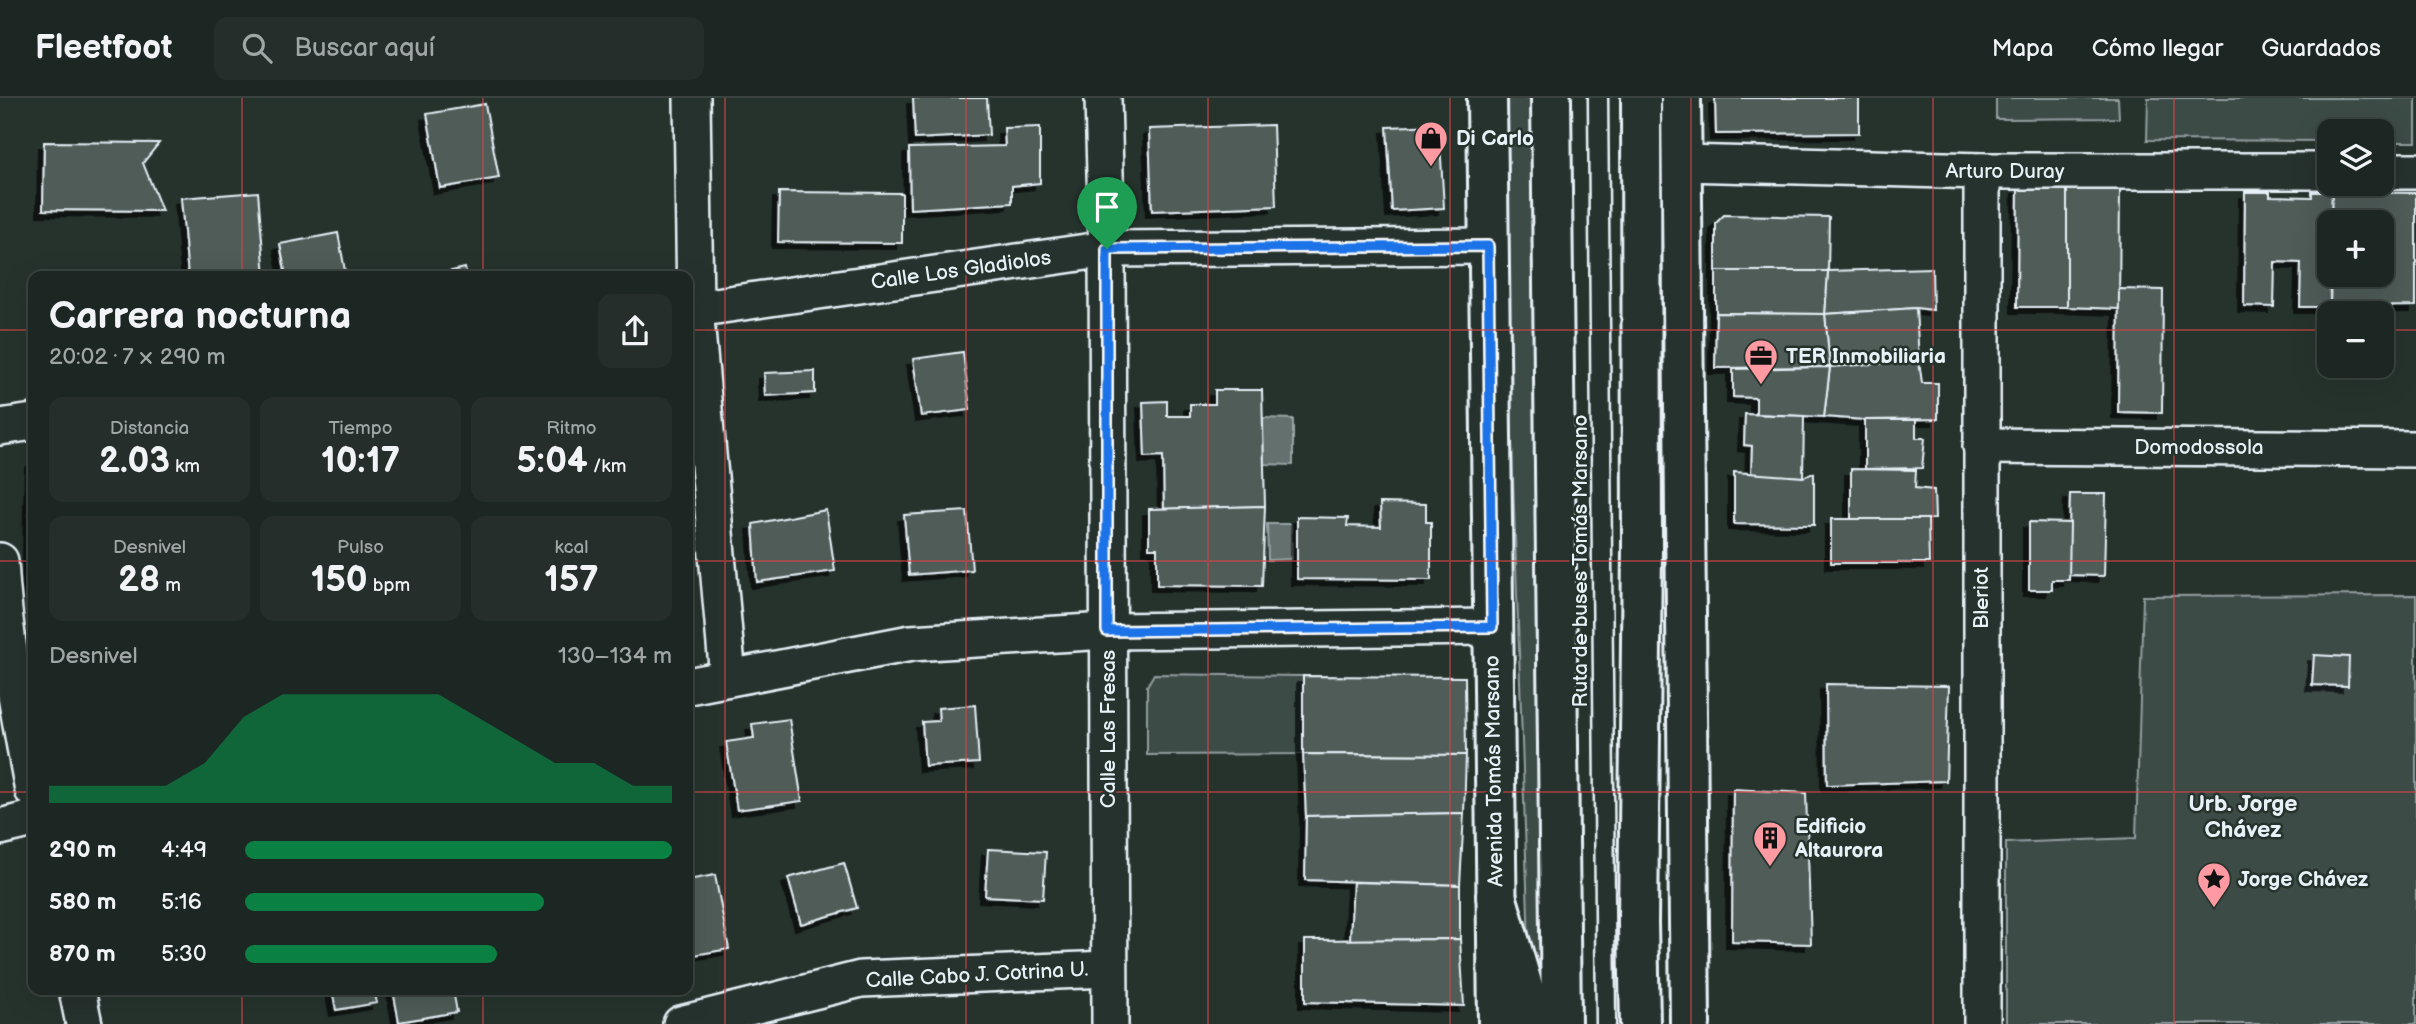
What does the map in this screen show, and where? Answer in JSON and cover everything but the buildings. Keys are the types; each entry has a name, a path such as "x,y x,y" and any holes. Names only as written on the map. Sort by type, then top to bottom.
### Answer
{"main road":[{"name":"Avenida Tomás Marsano","path":"1487,98 1498,1024"},
{"path":"1551,98 1561,1024"},
{"path":"1640,1024 1638,923 1642,549 1641,98"},
{"path":"1681,98 1690,1024"},
{"path":"1496,896 1534,1024"}],"street":[{"path":"692,98 692,271"},
{"name":"Calle Las Fresas","path":"1103,98 1107,249 1110,1024"},
{"name":"Arturo Duray","path":"1682,163 1982,171 2317,171"},
{"name":"Bleriot","path":"1982,171 1982,1024"},
{"path":"2394,171 2416,171"},
{"name":"Calle Los Gladiolos","path":"693,309 1107,249 1488,246"},
{"path":"693,319 728,677"},
{"path":"0,427 28,423"},
{"name":"Domodossola","path":"1981,446 2416,449"},
{"path":"0,561 2,611 10,670 28,764"},
{"path":"693,685 911,643 1107,631 1492,627"},
{"path":"0,827 28,820"},
{"name":"Calle Cabo J. Cotrina U.","path":"689,1023 861,979 1109,969"},
{"path":"78,995 84,1024"}],"lane":[{"name":"Ruta de buses Tomás Marsano","path":"1598,98 1606,1024"}],"shaded area":[{"path":"1500,98 1534,98 1541,974 1530,974"},
{"path":"1996,98 2118,98 2119,118 1996,119"},
{"path":"2148,98 2416,98 2416,142 2394,142 2394,119 2317,119 2317,141 2147,140"},
{"path":"1263,418 1293,419 1293,465 1264,464"},
{"path":"1267,524 1291,524 1292,559 1268,560"},
{"path":"2416,595 2416,1024 2006,1024 2006,843 2136,838 2143,596"},
{"path":"1154,674 1303,676 1303,754 1147,755 1147,686"}],"place":[{"name":"Di Carlo","path":"1431,168"},
{"name":"TER Inmobiliaria","path":"1761,386"},
{"name":"Edificio Altaurora","path":"1770,868"},
{"name":"Jorge Chávez","path":"2214,909"}],"district":[{"name":"Urb. Jorge Chávez","path":"2243,817"}],"route":[{"path":"1488,246 1492,627 1107,631 1107,249 1488,246"}]}
